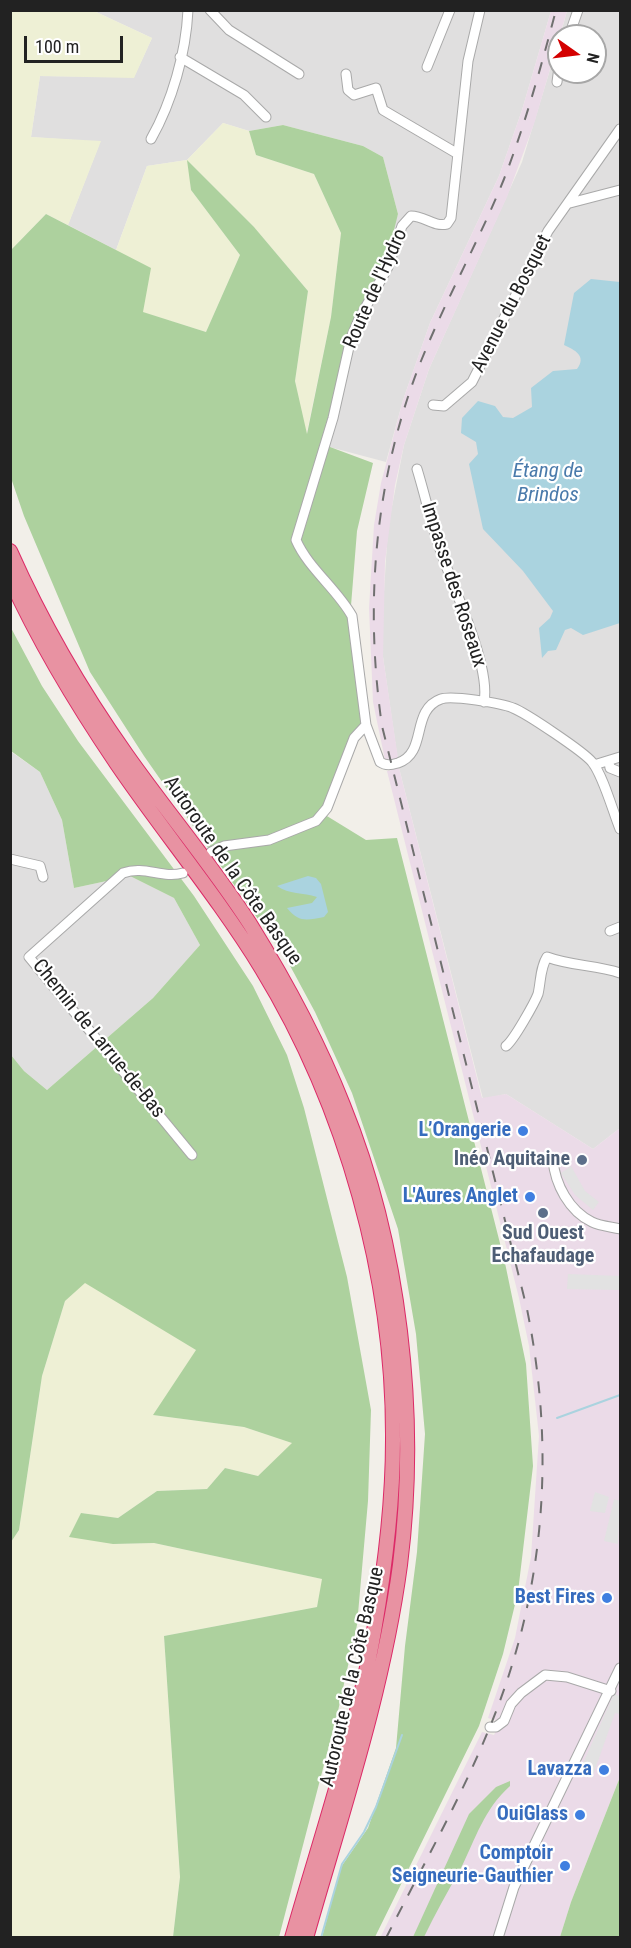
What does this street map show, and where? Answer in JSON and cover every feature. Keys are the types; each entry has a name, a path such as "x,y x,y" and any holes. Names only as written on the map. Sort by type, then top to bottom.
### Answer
{"highway":[{"name":"Autoroute de la Côte Basque","path":"10,551 36,609 78,684 246,919 282,977 312,1032 344,1107 364,1166 385,1245 397,1314 406,1412 405,1497 400,1563 389,1626 366,1727 306,1938"},
{"name":"Autoroute de la Côte Basque","path":"10,579 68,690 119,767 219,902 263,971 301,1039 352,1171 371,1245 383,1309 393,1436 391,1499 385,1562 373,1635 352,1726 292,1938"}],"street":[{"path":"151,139 166,113 188,28 188,10"},
{"path":"210,10 229,30 299,74"},
{"path":"427,67 450,10"},
{"name":"Route de l'Hydro","path":"366,725 352,616 296,540 333,418 346,356 359,319 388,267 402,226 411,216 419,216 438,226 447,224 451,218 468,61 480,10"},
{"path":"180,57 244,95 266,117"},
{"path":"346,74 348,90 354,95 376,88 383,110 458,154"},
{"name":"Avenue du Bosquet","path":"433,405 444,406 472,382 537,249 621,129"},
{"path":"570,203 621,190"},
{"name":"Impasse des Roseaux","path":"417,469 440,548 479,660 486,694 484,702"},
{"path":"211,852 224,846 269,840 316,821 327,808 354,738 366,725 378,759 383,764 393,765 407,759 413,752 425,711 439,699 449,697 484,702 518,711 591,760 621,829"},
{"path":"594,765 621,757"},
{"path":"609,762 610,768 621,772"},
{"path":"10,859 40,866 43,877"},
{"name":"Chemin de Larrue-de-Bas","path":"183,873 170,876 143,869 123,873 29,957 192,1155"},
{"path":"610,931 621,927"},
{"path":"506,1046 514,1040 530,1005 536,1000 543,964 548,957 563,963 621,973"},
{"path":"553,1160 554,1175 568,1202 592,1222 621,1230"},
{"path":"498,1938 514,1887 621,1668"},
{"path":"490,1727 496,1727 504,1721 512,1704 521,1693 545,1675 567,1677 611,1691"}],"shaded area":[{"path":"94,11 551,11 522,110 499,176 430,323 403,400 386,462 322,445 338,377 398,214 383,157 363,146 283,125 249,131 223,123 187,160 147,166 116,250 68,225 100,142 31,137 40,76 134,77 152,38"},
{"path":"551,11 567,11 563,24 547,24"},
{"path":"567,11 620,11 620,1128 593,1149 506,1094 483,1099 399,768 383,657 383,608 388,527 404,445 429,369 522,162 547,80 547,84 607,84 607,24 563,24"},
{"path":"547,25 547,79 534,124 507,197 429,369 404,445 395,485 385,562 383,657 398,758 385,760 373,702 369,608 374,525 381,483 403,400 430,323 499,176 522,110"},
{"path":"10,751 40,772 62,820 74,888 130,876 174,898 200,945 153,998 47,1090 24,1071 11,1055"},
{"path":"399,768 482,1098 506,1094 593,1149 620,1128 620,1777 571,1902 560,1937 380,1938 482,1732 494,1735 500,1722 488,1718 515,1638 531,1557 539,1436 529,1346 519,1298 387,771"},
{"path":"571,1166 585,1191 599,1202 593,1210 575,1195 561,1173"},
{"path":"568,1274 620,1276 620,1290 567,1289"},
{"path":"595,1492 609,1497 605,1513 590,1511"},
{"path":"614,1499 620,1501 618,1544 604,1541"},
{"path":"614,1694 620,1696 620,1714 615,1713 592,1778 579,1772"}],"green space":[{"path":"11,11 94,11 152,38 134,78 40,76 31,137 101,141 68,225 46,214 11,250"},
{"path":"223,123 249,131 256,155 314,174 341,233 331,317 306,436 295,381 308,291 254,227 188,161 191,190 240,255 206,332 142,312 116,250 147,166 187,160"},
{"path":"283,125 363,146 383,157 398,214 386,262 338,377 322,444 373,463 357,531 350,618 362,720 322,813 366,840 397,838 505,1263 526,1364 533,1466 518,1592 503,1654 479,1726 375,1937 322,1937 341,1867 368,1828 396,1748 405,1646 417,1552 425,1434 416,1334 398,1229 352,1093 315,1012 288,962 144,756 90,672 24,516 11,478 11,250 46,214 151,268 143,312 206,332 240,255 191,190 187,160 254,227 308,291 295,381 307,434 331,317 341,233 314,174 256,155 249,131"},
{"path":"10,626 42,686 78,741 194,896 253,986 287,1055 304,1108 347,1277 371,1410 368,1501 357,1625 338,1711 279,1937 173,1937 180,1877 164,1636 317,1607 322,1579 154,1543 113,1544 69,1537 81,1513 118,1518 157,1491 207,1489 225,1468 258,1476 292,1443 244,1427 153,1415 196,1350 85,1283 65,1301 42,1376 19,1530 11,1542 11,1055 24,1071 47,1090 153,998 200,945 174,898 130,876 74,888 62,820 40,772 11,751"},
{"path":"85,1282 197,1350 154,1415 244,1427 293,1443 258,1476 225,1468 207,1489 157,1491 118,1518 81,1513 113,1544 154,1543 323,1579 317,1607 164,1636 180,1877 173,1937 11,1938 11,1542 19,1530 42,1376 65,1301"},
{"path":"620,1777 620,1937 560,1937 571,1902"},
{"path":"510,1781 510,1786 493,1804 481,1824 461,1868 424,1937 413,1937 469,1814 496,1787"}],"water":[{"name":"Étang de Brindos","path":"591,279 620,282 620,623 583,635 571,628 565,630 556,650 548,651 542,658 539,628 550,618 553,611 523,571 483,529 469,464 478,454 476,442 461,433 462,418 478,401 495,406 503,417 513,418 532,407 531,388 553,371 577,369 580,357 576,351 564,345 574,293"},
{"path":"308,876 316,878 321,884 328,912 324,917 308,919 295,916 287,908 312,903 317,897 286,891 277,886"}],"waterway":[{"path":"557,1418 620,1395"},
{"path":"321,1938 342,1864 364,1832 376,1807 402,1735"}],"railway":[{"path":"386,1938 466,1782 508,1678 523,1627 533,1574 540,1522 542,1469 541,1416 536,1363 527,1309 382,726 374,633 374,587 378,540 384,495 405,405 431,338 512,159 556,10"}],"place":[{"name":"L’Orangerie","path":"523,1131"},
{"name":"Inéo Aquitaine","path":"582,1160"},
{"name":"L'Aures Anglet","path":"530,1197"},
{"name":"Sud Ouest Echafaudage","path":"543,1213"},
{"name":"Best Fires","path":"607,1598"},
{"name":"Lavazza","path":"604,1770"},
{"name":"OuiGlass","path":"580,1815"},
{"name":"Comptoir Seigneurie-Gauthier","path":"565,1866"}]}
